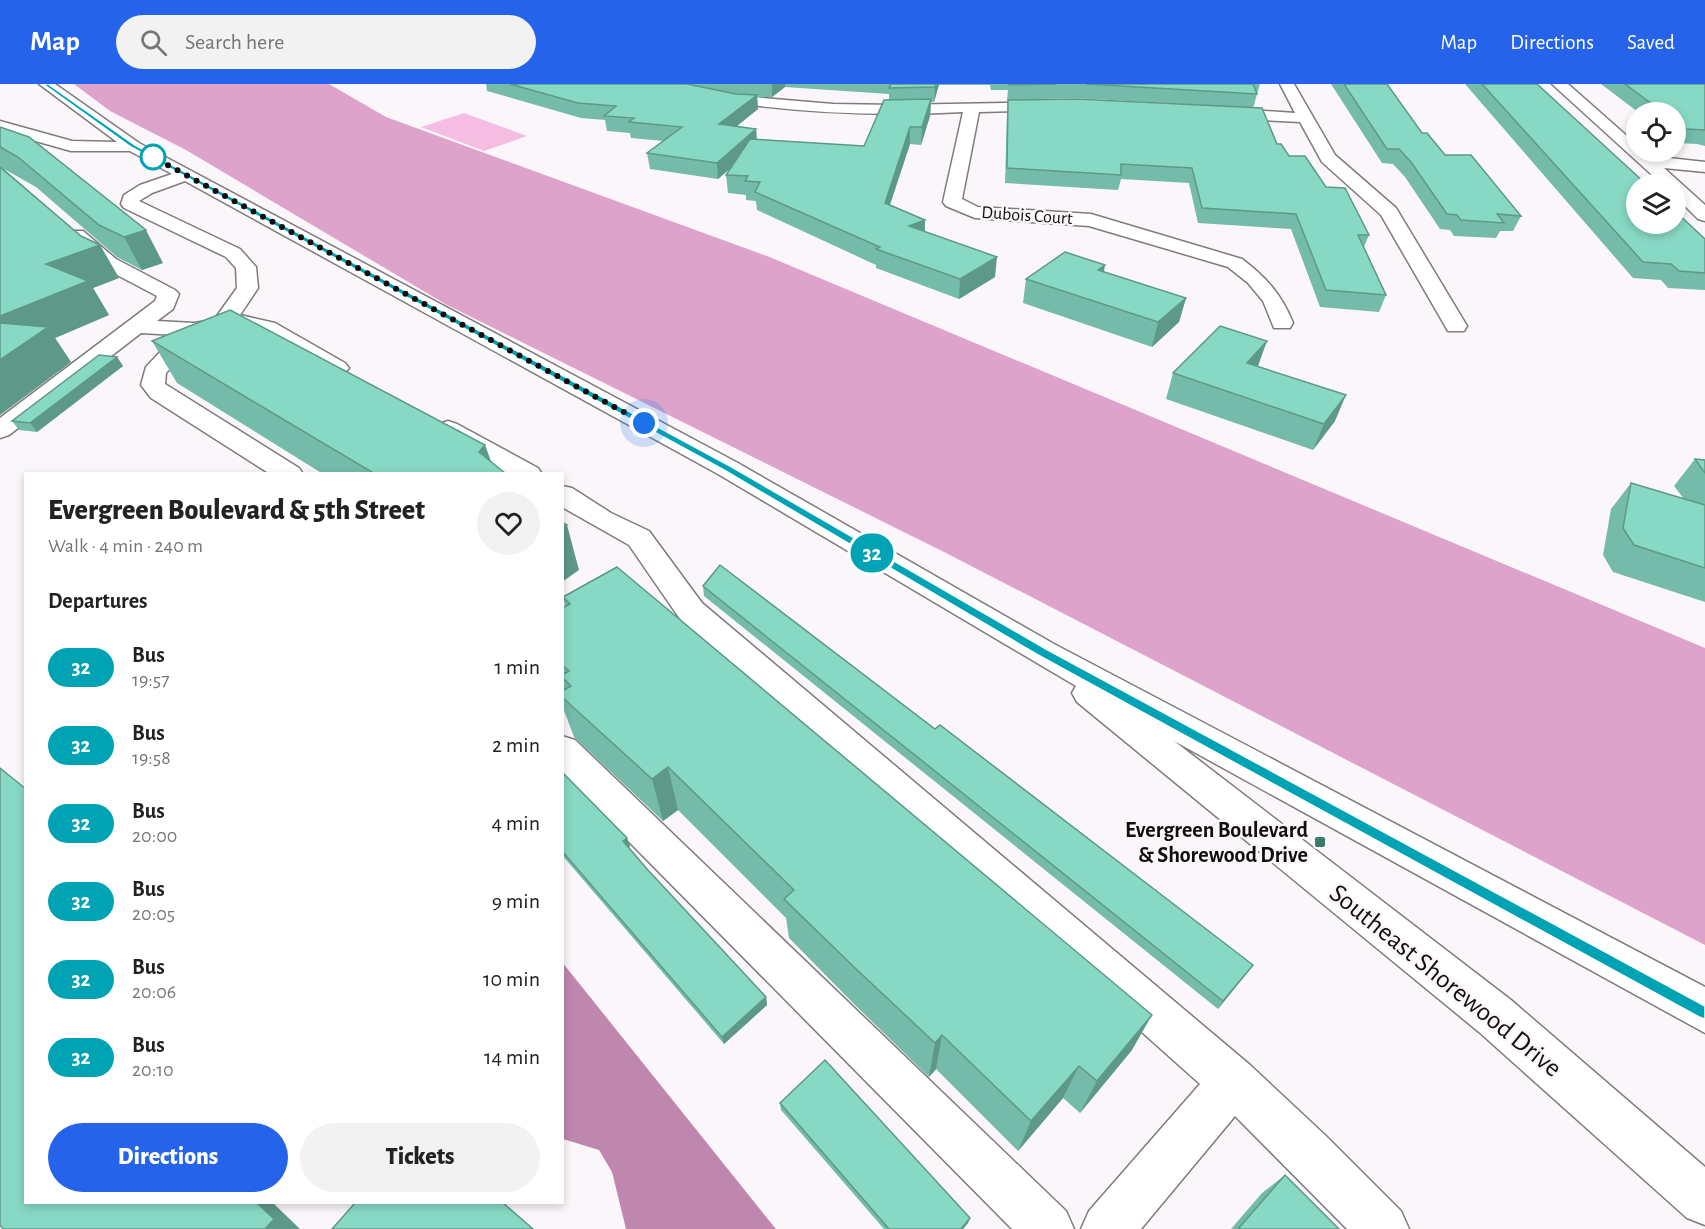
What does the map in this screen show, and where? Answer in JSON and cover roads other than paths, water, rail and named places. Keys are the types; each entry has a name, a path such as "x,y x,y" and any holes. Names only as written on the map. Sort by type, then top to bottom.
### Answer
{"street":[{"path":"46,84 133,146 727,468 1042,652 1705,1011"},
{"path":"649,84 738,102 893,110 1062,105"},
{"path":"1287,84 1328,158 1389,212 1456,326"},
{"path":"1558,84 1626,144"},
{"name":"Dubois Court","path":"972,108 952,202 975,212 1091,220 1235,263 1255,279 1273,300 1282,323"},
{"path":"1201,112 1305,118"},
{"path":"0,126 71,146 105,148 133,146"},
{"path":"1647,162 1661,174"},
{"path":"1656,162 1705,167"},
{"path":"187,175 146,189 130,199 129,204 233,253 246,267 248,288 223,323"},
{"path":"1686,197 1705,215"},
{"path":"0,430 138,326 165,304 168,294 109,263 60,221"},
{"path":"118,341 186,338 223,323 244,321 267,328 361,381"},
{"path":"138,326 186,338"},
{"path":"186,338 154,372 153,385 160,393 286,472"},
{"path":"423,416 524,472"},
{"path":"564,495 601,519 639,538 691,611 1233,1082 1309,1153 1383,1229"},
{"name":"Southeast Shorewood Drive","path":"1042,652 1119,720 1495,1016 1705,1200"},
{"path":"564,752 1048,1229"},
{"path":"1107,1229 1233,1082"}],"place":[{"name":"Evergreen Boulevard & Shorewood Drive","path":"1320,842"}]}
